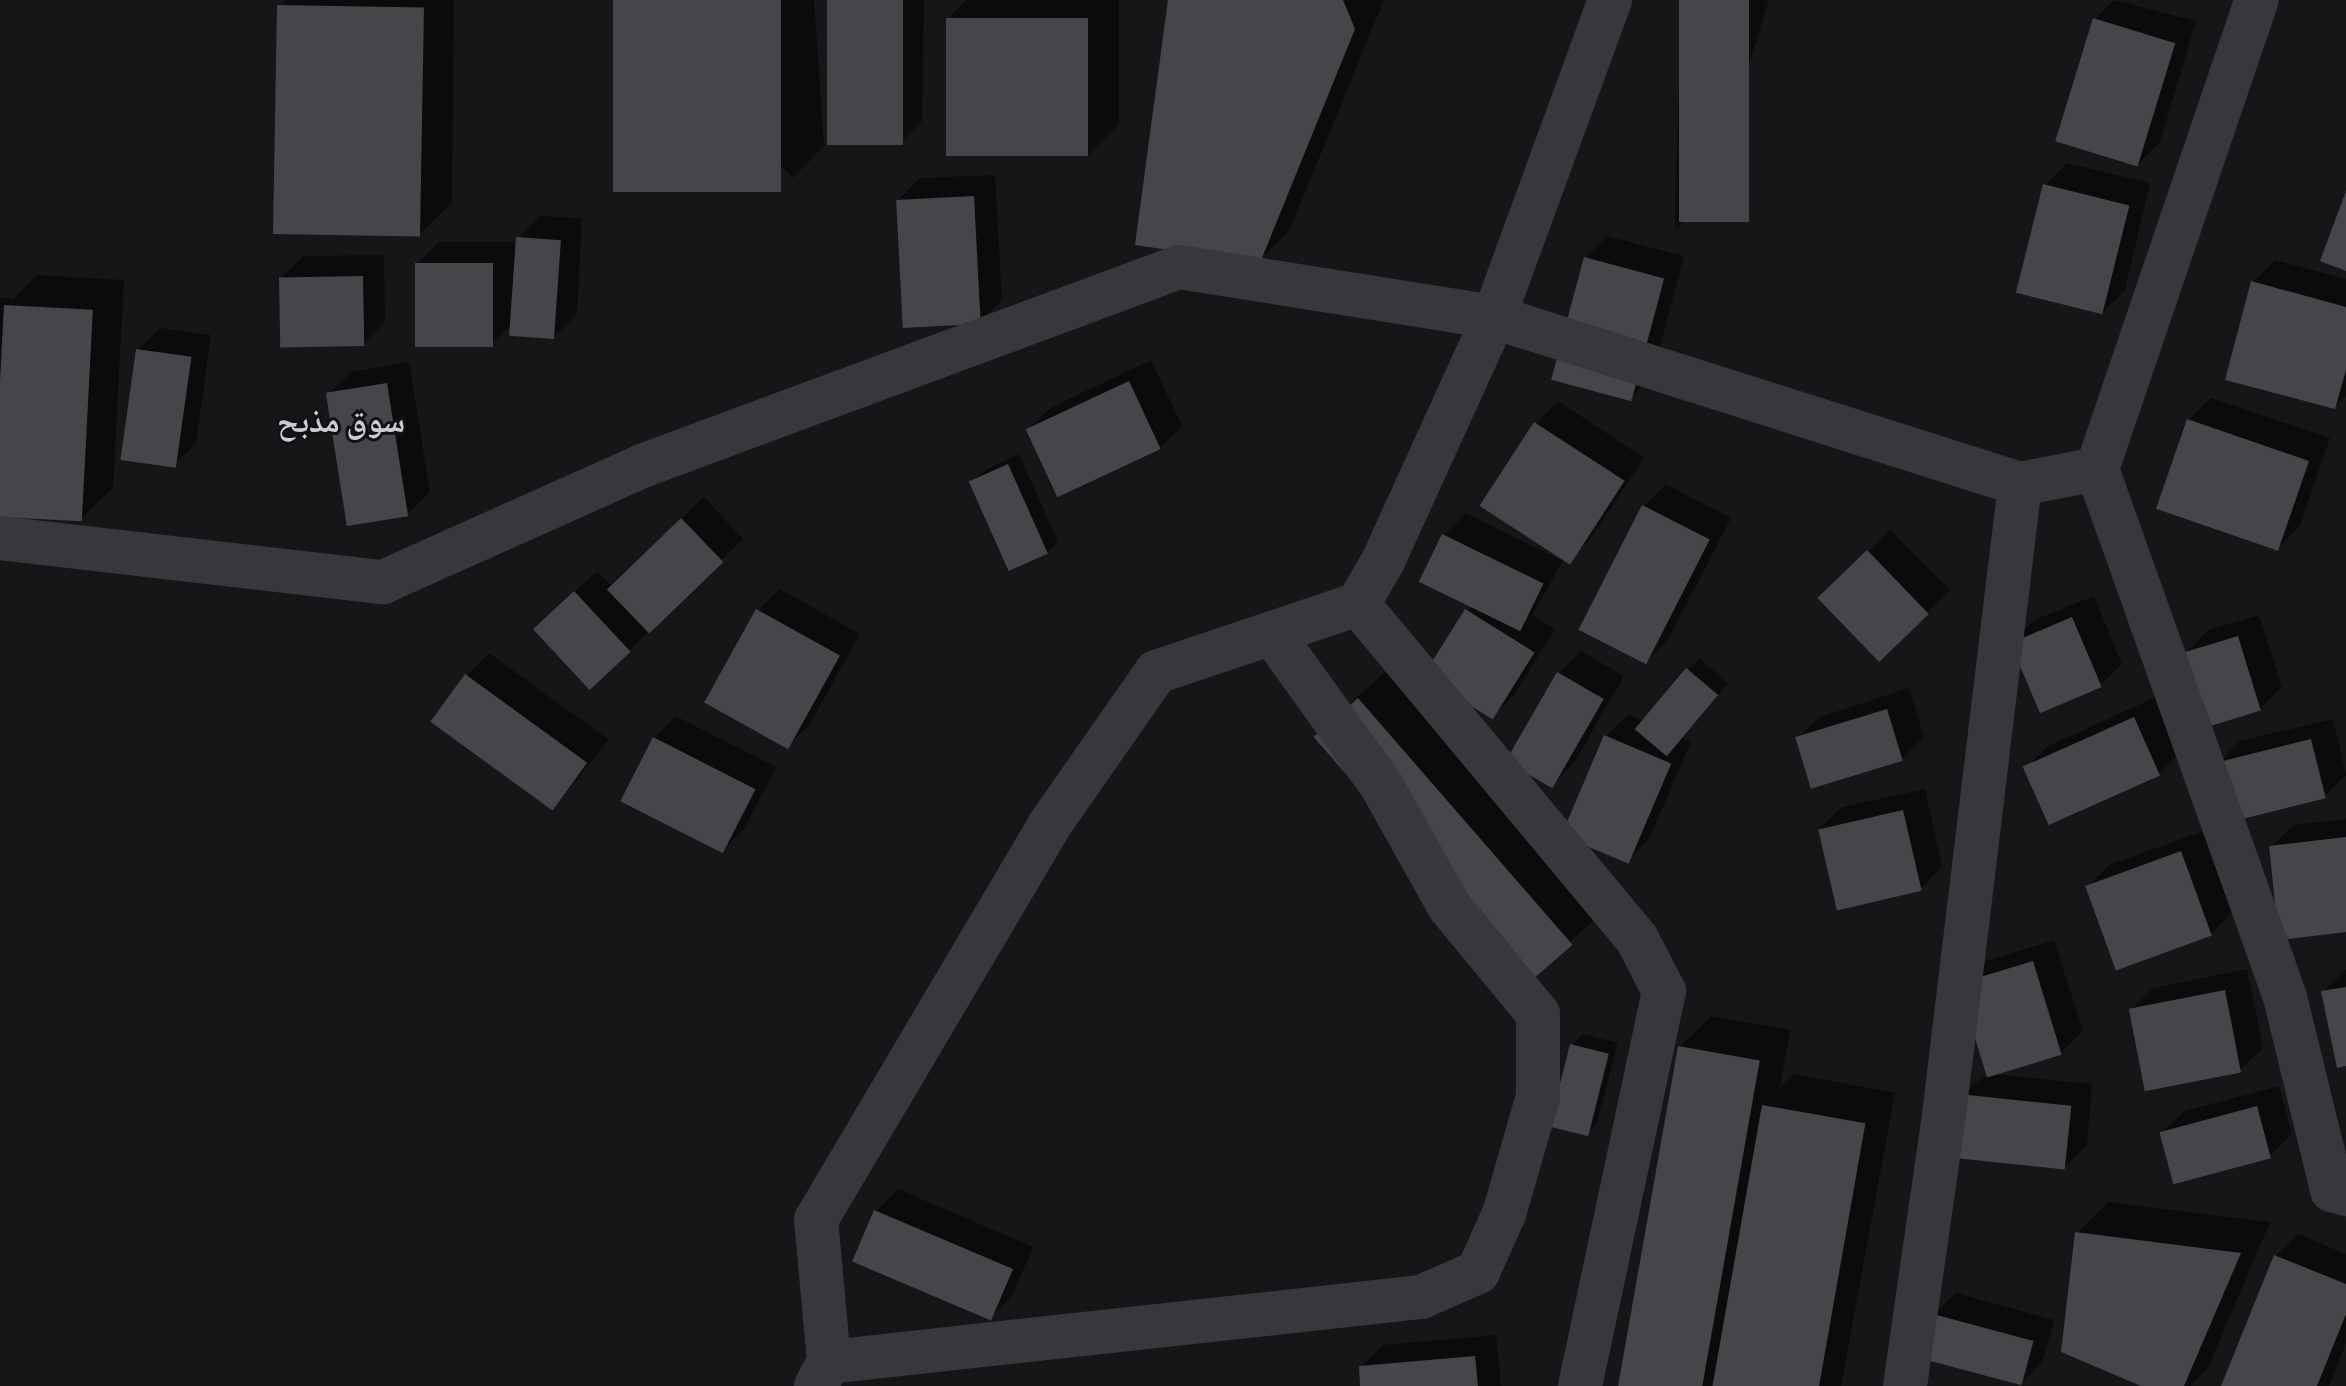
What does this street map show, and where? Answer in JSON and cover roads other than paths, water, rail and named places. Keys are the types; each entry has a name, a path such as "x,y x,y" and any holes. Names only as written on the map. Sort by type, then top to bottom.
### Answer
{"street":[{"path":"1274,636 1382,786 1449,906 1538,1014 1538,1096 1504,1214 1478,1272 1421,1297 822,1374 816,1220 1048,827 1156,672 1274,636 1358,604 1383,561 1494,317 1610,0"},
{"path":"2257,0 2097,469 2285,997 2332,1190 2346,1194"},
{"path":"0,538 383,582 642,466 1179,267 1494,317 2020,484 2097,469"},
{"path":"1905,1386 1944,1115 2020,484"},
{"path":"1358,604 1637,939 1664,991 1580,1386"}],"district":[{"name":"سوق مذبح","path":"341,420"}]}
